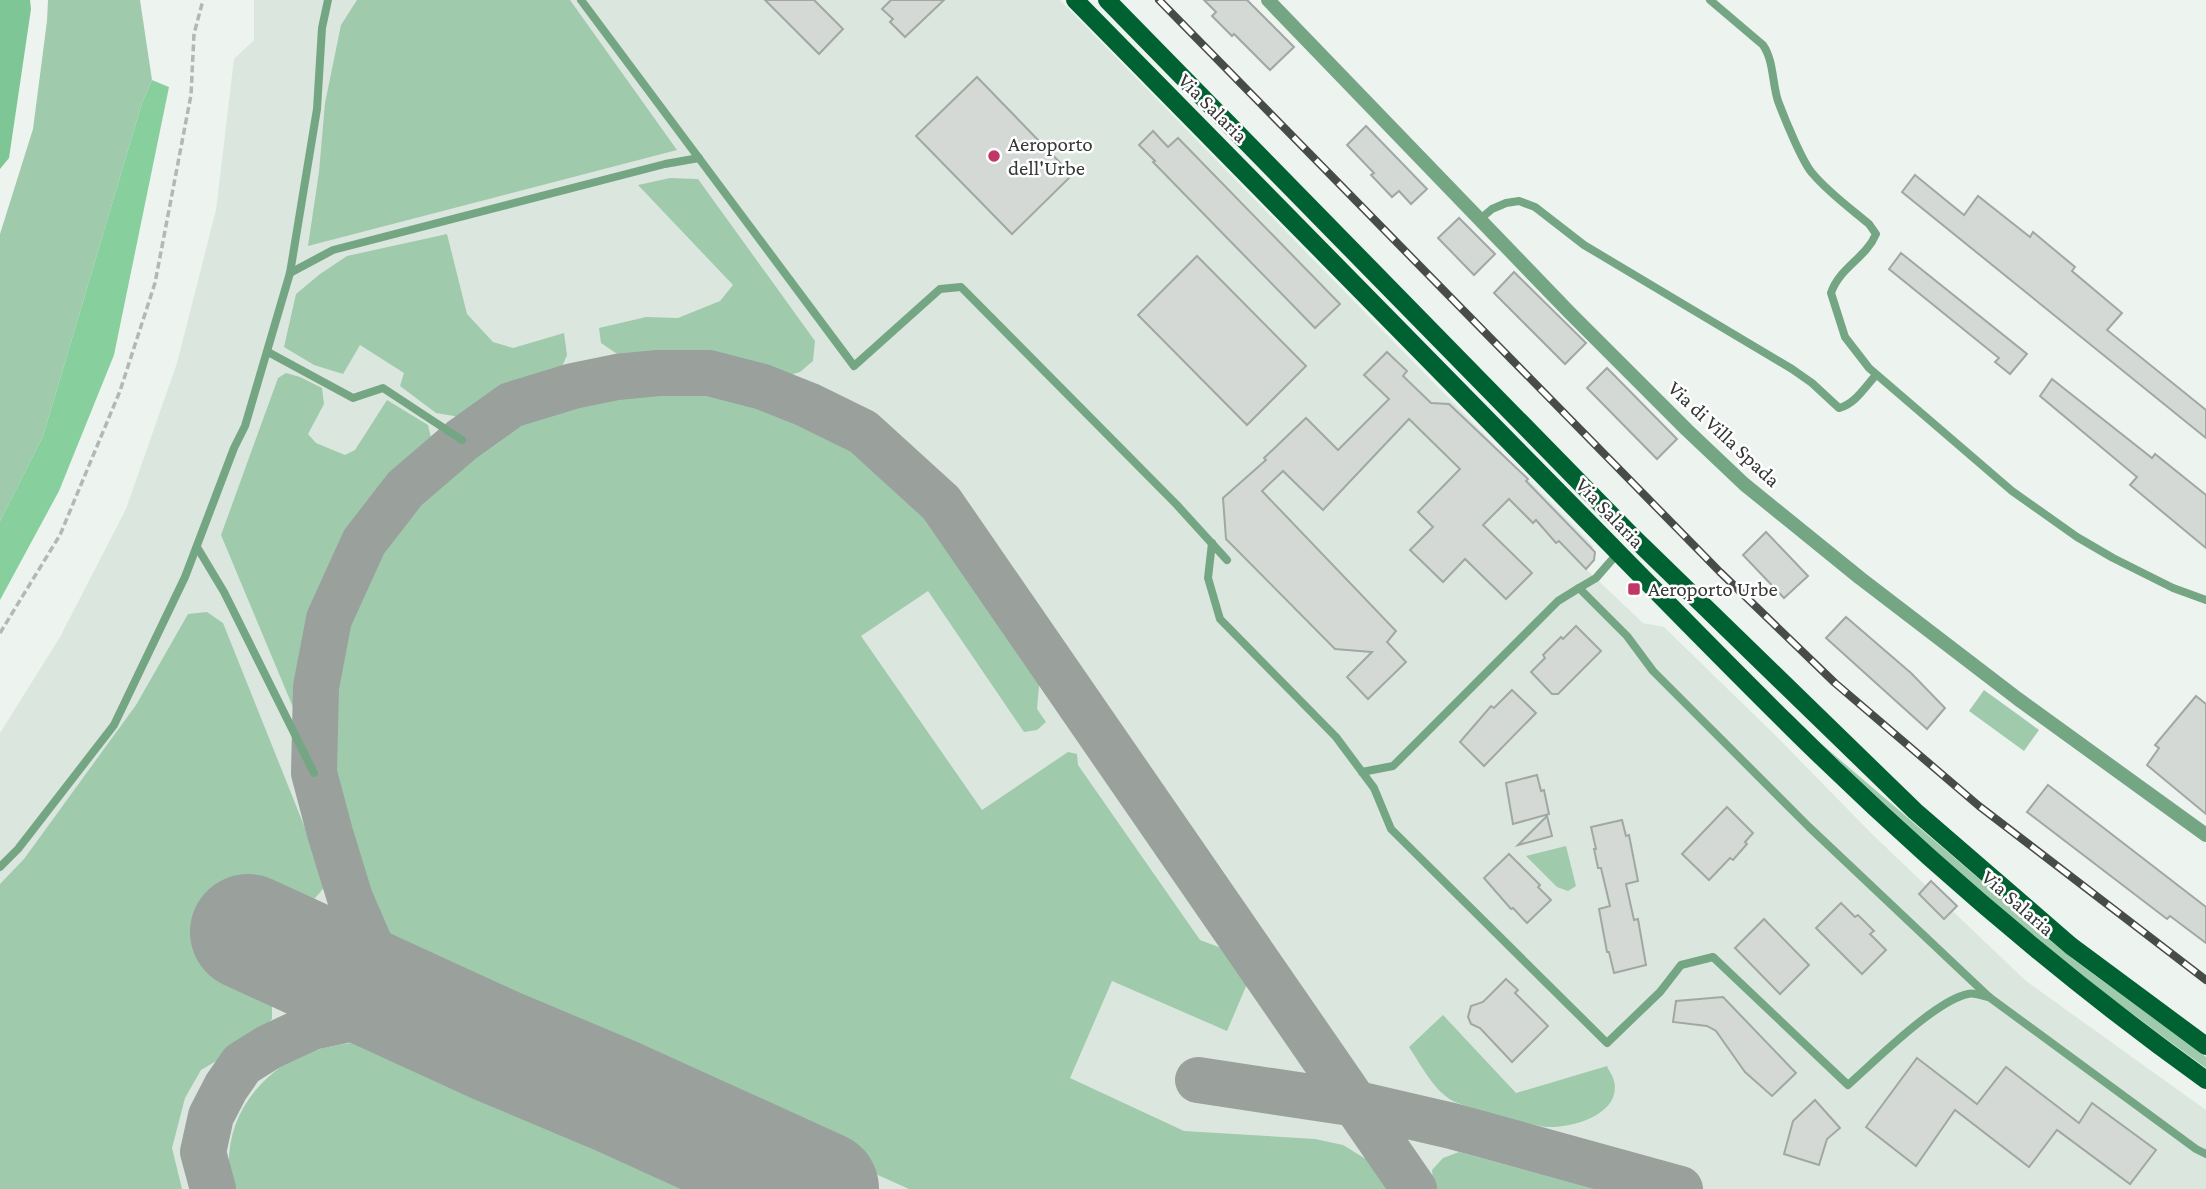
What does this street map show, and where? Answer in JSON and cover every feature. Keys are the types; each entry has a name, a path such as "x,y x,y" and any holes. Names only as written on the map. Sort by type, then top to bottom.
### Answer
{"main road":[{"name":"Via Salaria","path":"1075,0 1788,725 2052,963 2206,1080"},
{"name":"Via Salaria","path":"1107,0 1634,538 1914,811 2083,956 2206,1046"}],"street":[{"name":"Via di Villa Spada","path":"1268,0 1479,220 1687,430 1745,484 1860,578 2018,699 2206,835"},
{"path":"1617,554 1634,538"}],"lane":[{"path":"0,867 18,849 114,725 185,577 245,426 290,273 317,109 322,28 328,0"},
{"path":"581,0 854,366 940,289 961,287 1176,504 1227,560"},
{"path":"1710,0 1768,52 1778,102 1811,172 1869,224 1876,234 1871,244 1840,274 1830,293 1845,337 1876,375 2042,514 2113,558 2173,588 2206,600"},
{"path":"290,273 333,250 664,164 699,158"},
{"path":"1479,220 1492,209 1506,203 1519,201 1535,207 1584,244 1783,363 1812,383 1839,408 1853,401 1876,375"},
{"path":"268,352 353,398 383,388 462,440"},
{"path":"1212,543 1208,578 1220,619 1336,737 1374,788 1391,829 1607,1043 1660,992 1681,965 1713,957 1848,1085 1949,1001 1971,993 1989,997"},
{"path":"197,547 224,592 314,774"},
{"path":"1362,772 1392,765 1558,601 1596,578 1617,554"},
{"path":"1579,587 1627,636 1653,671 1789,808 1989,997 2206,1154"}],"path":[{"path":"0,633 60,535 124,379 155,283 191,95 194,34 203,0"}],"shaded area":[{"path":"0,0 30,0 31,9 9,158 0,169"},
{"path":"48,0 140,0 152,80 142,103 43,436 0,521 0,234 33,129"},
{"path":"254,0 1060,0 1593,546 1594,560 1587,570 1643,623 1664,627 1872,834 2026,981 2206,1110 2206,1189 0,1189 0,733 60,637 126,509 177,363 216,210 234,59 254,40"},
{"path":"357,0 570,0 677,150 308,246 319,172 325,103 341,25"},
{"path":"152,80 169,87 114,355 59,491 0,600 0,521 43,436 142,103"},
{"path":"670,178 698,179 815,341 813,361 800,372 783,377 686,358 626,360 601,343 599,328 646,317 678,318 720,301 733,285 638,185"},
{"path":"447,234 467,314 493,342 513,348 564,333 567,355 559,374 513,391 460,417 436,413 400,386 404,373 360,345 343,374 314,365 284,347 296,294 320,274 347,256"},
{"path":"286,373 322,388 324,404 308,434 316,443 345,455 355,450 387,400 428,425 432,442 393,479 358,518 334,563 308,628 295,712 221,535 278,378"},
{"path":"665,390 724,393 768,407 839,438 888,478 934,526 1040,675 1037,709 1046,722 1037,730 1024,732 928,591 861,636 982,810 1068,752 1077,754 1078,765 1200,940 1232,952 1247,984 1227,1031 1112,981 1070,1078 1184,1131 1315,1139 1343,1145 1374,1164 1393,1189 909,1189 401,961 384,937 336,800 331,744 330,672 346,613 372,557 390,527 426,489 474,448 521,421 571,403 622,392"},
{"path":"207,612 223,623 327,883 309,904 300,907 284,906 251,893 222,967 272,990 272,1019 247,1043 201,1070 185,1098 172,1148 182,1189 0,1189 0,884 24,859 136,705 188,614"},
{"path":"1984,690 2039,730 2024,751 1969,711"},
{"path":"1818,741 2073,959 2206,1057 2206,1068 2101,990 1999,908"},
{"path":"1566,846 1576,886 1568,891 1557,887 1526,856"},
{"path":"1443,1015 1516,1093 1607,1066 1614,1081 1610,1102 1603,1110 1582,1122 1548,1127 1529,1124 1453,1101 1434,1084 1409,1047"},
{"path":"375,1039 710,1189 231,1189 229,1155 235,1125 250,1097 261,1085 286,1062 299,1055 331,1046"},
{"path":"1459,1152 1595,1189 1434,1189 1432,1170 1443,1158"}],"building":[{"path":"765,0 814,0 843,29 819,54"},
{"path":"891,0 944,0 905,37 890,22 893,19 882,9"},
{"path":"1204,0 1247,0 1294,47 1270,70 1212,16 1216,12"},
{"name":"Aeroporto dell'Urbe","path":"977,77 1072,175 1012,234 916,136"},
{"path":"1366,126 1427,189 1411,204 1399,191 1392,197 1347,145"},
{"path":"1153,131 1168,147 1178,138 1340,304 1315,328 1139,145"},
{"path":"1915,175 1964,215 1978,196 2030,237 2033,232 2075,267 2072,271 2122,313 2107,330 2206,410 2206,438 1902,192"},
{"path":"1459,218 1495,254 1474,275 1438,238"},
{"path":"1901,253 2027,354 2010,374 1995,362 1999,358 1889,269"},
{"path":"1197,256 1306,366 1247,425 1138,315"},
{"path":"1514,272 1586,343 1565,364 1494,293"},
{"path":"1387,352 1407,371 1403,376 1431,403 1449,404 1528,479 1526,481 1595,552 1594,560 1586,569 1559,541 1556,543 1536,520 1533,523 1509,499 1483,525 1532,573 1506,599 1465,559 1443,582 1410,550 1433,527 1418,512 1460,469 1409,419 1323,510 1283,471 1262,491 1396,631 1387,642 1406,662 1368,699 1347,677 1372,652 1335,649 1226,539 1223,498 1266,460 1264,458 1306,418 1338,450 1389,399 1364,375"},
{"path":"1607,368 1677,439 1657,459 1587,388"},
{"path":"2052,379 2152,458 2155,454 2206,495 2206,548 2130,485 2137,477 2040,396"},
{"path":"1766,532 1808,576 1784,598 1743,555"},
{"path":"1846,617 1911,673 1945,708 1927,729 1826,638"},
{"path":"1576,626 1601,651 1558,694 1552,694 1531,672 1545,658 1543,655"},
{"path":"1512,690 1536,713 1484,766 1460,742 1491,706 1494,708"},
{"path":"2196,696 2206,704 2206,814 2147,765 2159,748 2155,745"},
{"path":"1537,775 1541,791 1544,790 1549,814 1513,824 1506,783"},
{"path":"2048,785 2206,907 2206,943 2170,916 2167,919 2027,812"},
{"path":"1727,807 1753,833 1733,860 1730,858 1709,880 1682,854"},
{"path":"1547,816 1552,836 1518,845"},
{"path":"1622,820 1626,836 1629,835 1638,881 1626,884 1634,920 1638,919 1646,965 1614,973 1599,909 1610,906 1601,868 1598,868 1591,827"},
{"path":"1509,854 1551,900 1527,923 1484,878"},
{"path":"1931,881 1957,906 1944,919 1919,894"},
{"path":"1841,903 1874,931 1870,934 1886,950 1862,974 1816,928"},
{"path":"1764,919 1809,965 1780,994 1735,948"},
{"path":"1506,979 1518,990 1515,993 1548,1026 1512,1062 1480,1028 1471,1024 1468,1017 1471,1006 1483,1002"},
{"path":"1723,997 1796,1073 1772,1096 1745,1072 1716,1031 1707,1026 1673,1022 1676,1001"},
{"path":"1917,1058 1977,1104 2006,1067 2079,1123 2092,1103 2156,1150 2130,1184 2057,1130 2029,1167 1955,1110 1916,1166 1866,1127"},
{"path":"1815,1100 1840,1128 1827,1139 1819,1165 1784,1154 1793,1121"}],"taxiway":[{"path":"430,1014 392,984 369,942 350,898 314,773 316,687 329,619 364,542 405,489 462,440 511,405 573,386 617,377 658,373 709,373 763,387 863,432 941,503 1414,1189"},
{"path":"213,1189 203,1152 211,1116 242,1064 269,1047 312,1027 369,1015 430,1014"},
{"path":"1198,1080 1357,1104 1452,1126 1680,1189"}],"runway":[{"path":"248,932 497,1046 616,1096 821,1189"}],"railway":[{"path":"1159,0 1720,572 1835,683 1979,806 2206,980"}],"place":[{"name":"Aeroporto dell'Urbe","path":"994,156"},
{"name":"Aeroporto Urbe","path":"1634,589"}]}
